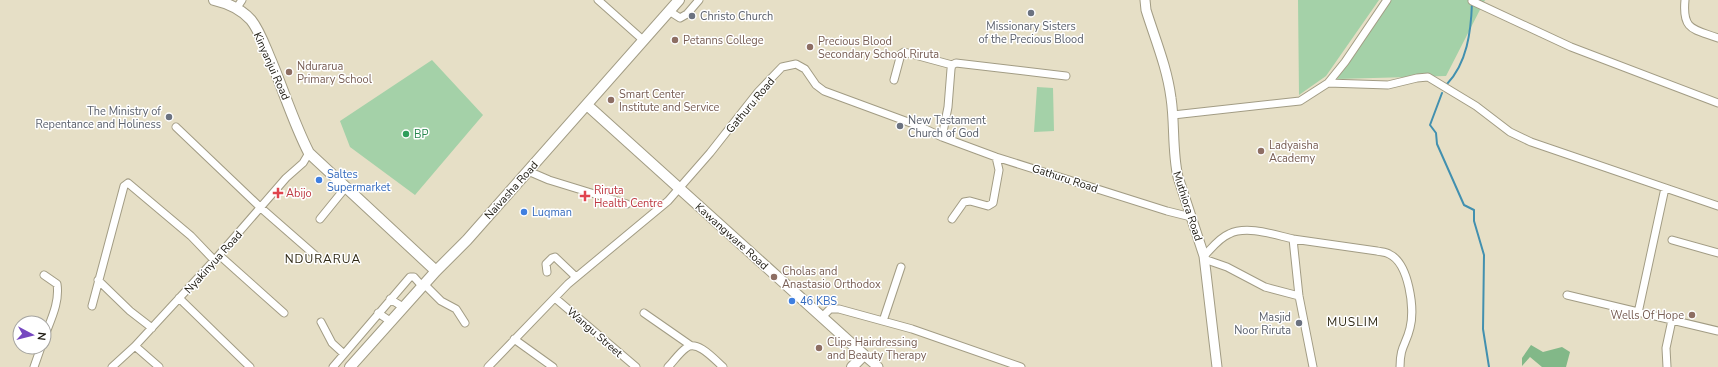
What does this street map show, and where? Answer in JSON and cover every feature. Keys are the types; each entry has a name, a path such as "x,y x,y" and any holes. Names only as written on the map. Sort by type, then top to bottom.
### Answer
{"main road":[{"name":"Kinyanjui Road","path":"214,0 225,3 236,9 250,20 261,37 309,153"},
{"name":"Naivasha Road","path":"350,367 423,285 467,240 587,106 679,0"},
{"name":"Kawangware Road","path":"587,106 864,355"},
{"path":"309,153 436,271"},
{"path":"852,367 864,355"}],"street":[{"path":"236,9 242,0"},
{"path":"598,0 643,40"},
{"path":"669,11 680,18 687,14 699,0"},
{"name":"Muthiora Road","path":"1145,0 1146,10 1167,73 1173,115 1175,164 1204,258 1217,367"},
{"path":"1173,115 1300,101 1328,83 1345,62 1387,0"},
{"path":"1685,0 1683,15 1686,22 1697,31 1718,38"},
{"path":"1472,1 1571,47 1718,103"},
{"path":"894,80 901,54 904,52 952,65 956,63 965,63 1066,76"},
{"name":"Gathuru Road","path":"488,367 576,277 656,212 710,153 758,92 782,68 789,65 796,64 805,69 816,85 824,91 919,126 942,137 996,157 1167,212 1191,217"},
{"path":"942,137 952,65"},
{"path":"1328,83 1388,85 1417,78 1428,78 1476,106 1510,132 1582,160 1718,206"},
{"path":"176,127 261,208 316,257"},
{"name":"Nyakinyua Road","path":"112,367 152,328 261,208 286,178 303,163 309,153"},
{"path":"952,219 964,202 970,201 988,206 994,203 999,170 996,157"},
{"path":"528,171 549,180 627,204"},
{"path":"92,306 124,186 128,183 284,313"},
{"path":"320,219 346,187"},
{"path":"1638,313 1666,188"},
{"path":"1298,296 1265,287 1227,267 1204,258 1222,239 1237,231 1266,233 1293,239 1389,254 1396,259 1402,267 1411,300 1410,329 1401,347 1400,367"},
{"path":"1293,239 1298,296 1313,367"},
{"path":"1672,240 1718,253"},
{"path":"547,272 546,264 555,257 576,277"},
{"path":"883,321 901,267"},
{"path":"44,275 57,284 57,301 52,315"},
{"path":"333,367 410,277 414,277 441,301 456,309 465,323"},
{"path":"98,280 130,311 152,328"},
{"path":"1566,295 1718,331"},
{"path":"179,298 250,367"},
{"name":"Wangu Street","path":"555,298 636,367"},
{"path":"390,299 403,308"},
{"path":"822,316 830,309 835,308 912,329 1021,367"},
{"path":"378,313 390,321"},
{"path":"644,313 690,345 701,349 723,367"},
{"path":"1666,367 1666,348 1672,320"},
{"path":"321,322 332,343 344,354"},
{"path":"514,339 553,367"},
{"path":"668,367 690,345"},
{"path":"135,346 159,367"},
{"path":"349,347 360,355"},
{"path":"34,367 38,355"},
{"name":"Kawangware Road","path":"864,355 878,367"}],"green space":[{"path":"1298,0 1379,0 1326,76 1299,95"},
{"path":"1388,0 1485,0 1446,76 1337,79"},
{"name":"BP","path":"432,60 483,115 415,195 350,147 340,121"},
{"path":"1037,87 1053,88 1054,131 1034,132"},
{"path":"1531,345 1543,352 1562,347 1570,352 1566,367 1542,367 1530,357 1522,366 1522,358"}],"waterway":[{"path":"1447,84 1459,67 1467,46 1472,3"},
{"path":"1442,93 1430,125 1436,133 1437,144 1464,205 1474,210 1474,221 1484,255 1483,329 1489,367"}],"place":[{"name":"Missionary Sisters of the Precious Blood","path":"1031,13"},
{"name":"Christo Church","path":"692,16"},
{"name":"Petanns College","path":"675,40"},
{"name":"Precious Blood Secondary School Riruta","path":"810,47"},
{"name":"Ndurarua Primary School","path":"289,72"},
{"name":"Smart Center Institute and Service","path":"611,100"},
{"name":"The Ministry of Repentance and Holiness","path":"169,117"},
{"name":"New Testament Church of God","path":"900,126"},
{"name":"BP","path":"406,134"},
{"name":"Ladyaisha Academy","path":"1261,151"},
{"name":"Saltes Supermarket","path":"319,180"},
{"name":"Abijo","path":"278,193"},
{"name":"Riruta Health Centre","path":"585,196"},
{"name":"Luqman","path":"524,212"},
{"name":"Cholas and Anastasio Orthodox","path":"774,277"},
{"name":"46 KBS","path":"792,301"},
{"name":"Wells Of Hope","path":"1692,315"},
{"name":"Masjid Noor Riruta","path":"1299,323"},
{"name":"Clips Hairdressing and Beauty Therapy","path":"819,348"}],"district":[{"name":"NDURARUA","path":"323,259"},
{"name":"MUSLIM","path":"1353,322"}]}
